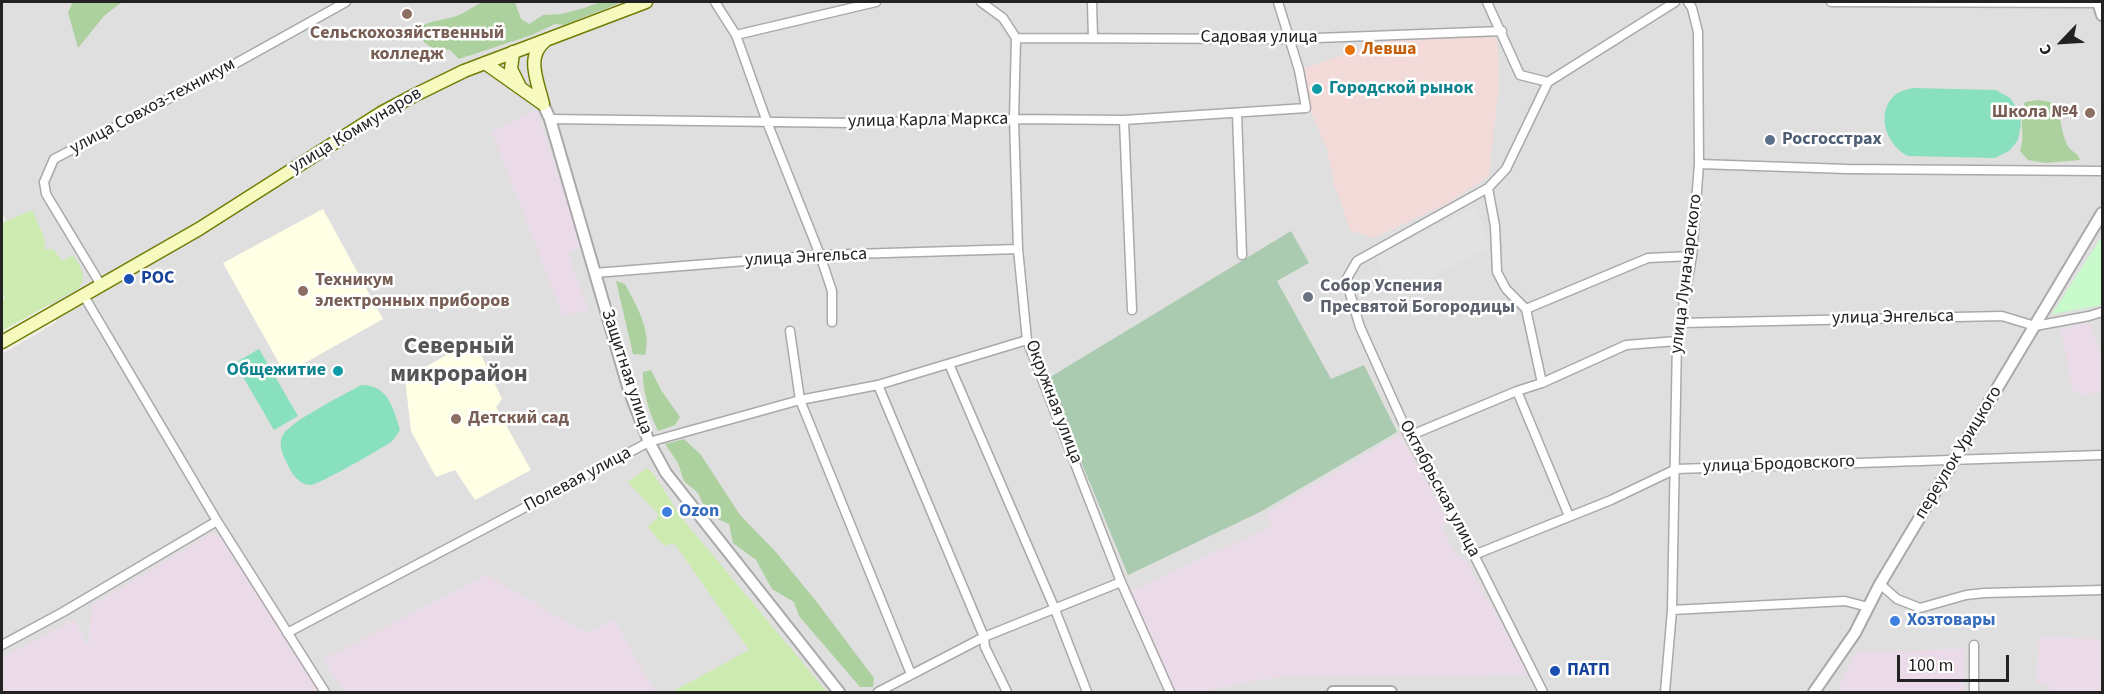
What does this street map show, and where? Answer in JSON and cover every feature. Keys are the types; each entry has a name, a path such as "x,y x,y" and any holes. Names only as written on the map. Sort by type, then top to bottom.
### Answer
{"main road":[{"name":"улица Коммунаров","path":"2,342 199,228 381,113 464,70 646,2"},
{"path":"543,104 533,64 535,52 547,39"},
{"path":"521,88 511,69 516,51 533,64"},
{"path":"486,63 543,104"}],"street":[{"name":"улица Совхоз-техникум","path":"101,285 46,194 44,182 54,159 231,66 346,2"},
{"path":"715,2 736,35 767,122 820,255 832,291 832,322"},
{"path":"736,35 876,2"},
{"path":"981,2 1003,18 1016,38"},
{"path":"1092,2 1093,38"},
{"path":"1278,2 1291,39"},
{"path":"1487,2 1520,75 1548,82"},
{"path":"1542,383 1526,309 1506,290 1497,272 1496,226 1488,188 1506,169 1548,82 1675,2"},
{"name":"улица Луначарского","path":"1665,693 1672,610 1677,341 1692,255 1699,164 1698,32 1692,8 1688,2"},
{"path":"1830,2 2099,2 2103,15"},
{"name":"Садовая улица","path":"1016,38 1291,39 1502,31"},
{"name":"Окружная улица","path":"1016,38 1014,119 1018,249 1027,340 1121,582 1170,693"},
{"name":"улица Карла Маркса","path":"550,120 852,123 1014,119 1124,120 1306,108 1291,39"},
{"name":"Защитная улица","path":"543,104 550,120 629,390 649,442 666,473 839,693"},
{"path":"1237,113 1242,255"},
{"path":"1124,120 1132,310"},
{"path":"1699,164 1847,169 2103,171"},
{"name":"Октябрьская улица","path":"1488,188 1357,261 1346,280 1360,327 1409,436 1543,693"},
{"name":"переулок Урицкого","path":"1814,693 1855,633 1880,584 2103,213"},
{"name":"улица Энгельса","path":"595,273 820,255 1018,249"},
{"path":"1526,309 1648,258 1692,255"},
{"path":"84,296 217,521 325,693"},
{"name":"улица Энгельса","path":"1681,323 2002,316 2035,326 2103,312"},
{"path":"790,331 800,400 911,674"},
{"name":"Полевая улица","path":"287,633 649,442 800,400 878,385 1027,340"},
{"path":"1409,436 1517,391 1542,383 1626,345 1677,341"},
{"path":"949,364 1054,607 1087,693"},
{"path":"878,385 984,637 985,647 1007,693"},
{"path":"1517,391 1569,516"},
{"name":"улица Бродовского","path":"1473,555 1611,500 1676,469 2103,455"},
{"path":"2,645 63,612 217,521"},
{"path":"878,693 984,637 1121,582"},
{"path":"1880,584 1897,599 1920,608 1984,593 2103,590"},
{"path":"1672,610 1845,601 1868,607"},
{"path":"1974,645 1974,693"},
{"path":"1333,693 1391,693"}],"shaded area":[{"path":"2,2 2102,2 2102,692 2,692 2,354 57,322 2,212"},
{"name":"Городской рынок","path":"1497,36 1499,85 1489,176 1446,204 1374,238 1351,231 1334,185 1327,149 1309,107 1302,69 1396,38"},
{"path":"537,110 581,246 568,253 588,309 563,316 492,132"},
{"path":"1475,206 1490,248 1394,293 1376,257"},
{"name":"Техникум электронных приборов","path":"323,209 383,319 285,374 223,263"},
{"path":"1291,231 1309,263 1277,281 1331,379 1364,365 1397,432 1260,512 1128,575 1047,379"},
{"path":"2090,323 2099,352 2102,352 2102,392 2079,395 2072,388 2061,329"},
{"name":"Детский сад","path":"474,340 502,399 496,407 531,470 475,500 455,470 436,477 411,431 405,378"},
{"name":"ПАТП","path":"1400,434 1448,521 1441,527 1458,557 1466,561 1530,675 1288,677 1263,679 1201,692 1174,692 1131,591 1272,526 1266,513"},
{"path":"210,534 220,536 319,692 2,692 2,658 74,619 86,644 89,642 91,606"},
{"path":"487,575 579,629 590,632 614,620 655,692 343,692 324,659"},
{"path":"2039,637 2102,639 2102,692 2051,692 2050,686 2037,684"},
{"path":"1966,649 1964,692 1837,692 1855,652"}],"green space":[{"path":"70,2 122,2 104,16 78,48 68,12 72,4"},
{"path":"484,2 515,2 521,19 529,24 543,15 561,14 601,2 622,2 564,25 555,24 532,35 459,59 450,50 433,49 418,37 418,28 423,25 459,15"},
{"path":"1912,88 1996,90 2010,98 2019,111 2021,124 2018,140 2009,151 1995,158 1908,156 1894,145 1889,137 1885,112 1894,96"},
{"path":"2038,100 2050,102 2059,109 2065,141 2080,160 2045,163 2028,160 2020,151 2025,102"},
{"path":"32,210 44,237 45,250 53,249 62,261 73,255 81,268 83,279 79,288 2,331 2,301 5,297 2,294 2,223"},
{"path":"2102,236 2102,305 2052,314"},
{"path":"616,281 625,284 642,318 647,346 645,355 633,354"},
{"path":"259,349 298,416 274,430 235,363"},
{"path":"651,370 661,390 680,417 675,425 658,431 649,410 644,387 643,372"},
{"path":"361,385 370,386 383,393 392,406 400,430 387,445 338,473 311,485 302,483 292,473 283,455 281,445 283,435 307,415"},
{"path":"684,439 701,455 740,515 775,551 816,601 874,678 873,687 860,687 799,616 794,602 772,589 756,560 733,543 729,524 708,515 698,493 684,481 678,463 665,444"},
{"path":"647,468 655,476 680,516 827,692 672,692 749,650 674,543 664,546 648,527 659,515 628,482"}],"place":[{"name":"Сельскохозяйственный колледж","path":"407,14"},
{"name":"Левша","path":"1350,50"},
{"name":"Городской рынок","path":"1317,89"},
{"name":"Школа №4","path":"2090,113"},
{"name":"Росгосстрах","path":"1770,140"},
{"name":"РОС","path":"129,279"},
{"name":"Техникум электронных приборов","path":"303,291"},
{"name":"Собор Успения Пресвятой Богородицы","path":"1308,297"},
{"name":"Общежитие","path":"338,371"},
{"name":"Детский сад","path":"456,419"},
{"name":"Ozon","path":"667,512"},
{"name":"Хозтовары","path":"1895,621"},
{"name":"ПАТП","path":"1555,671"}],"district":[{"name":"Северный микрорайон","path":"459,362"}]}
